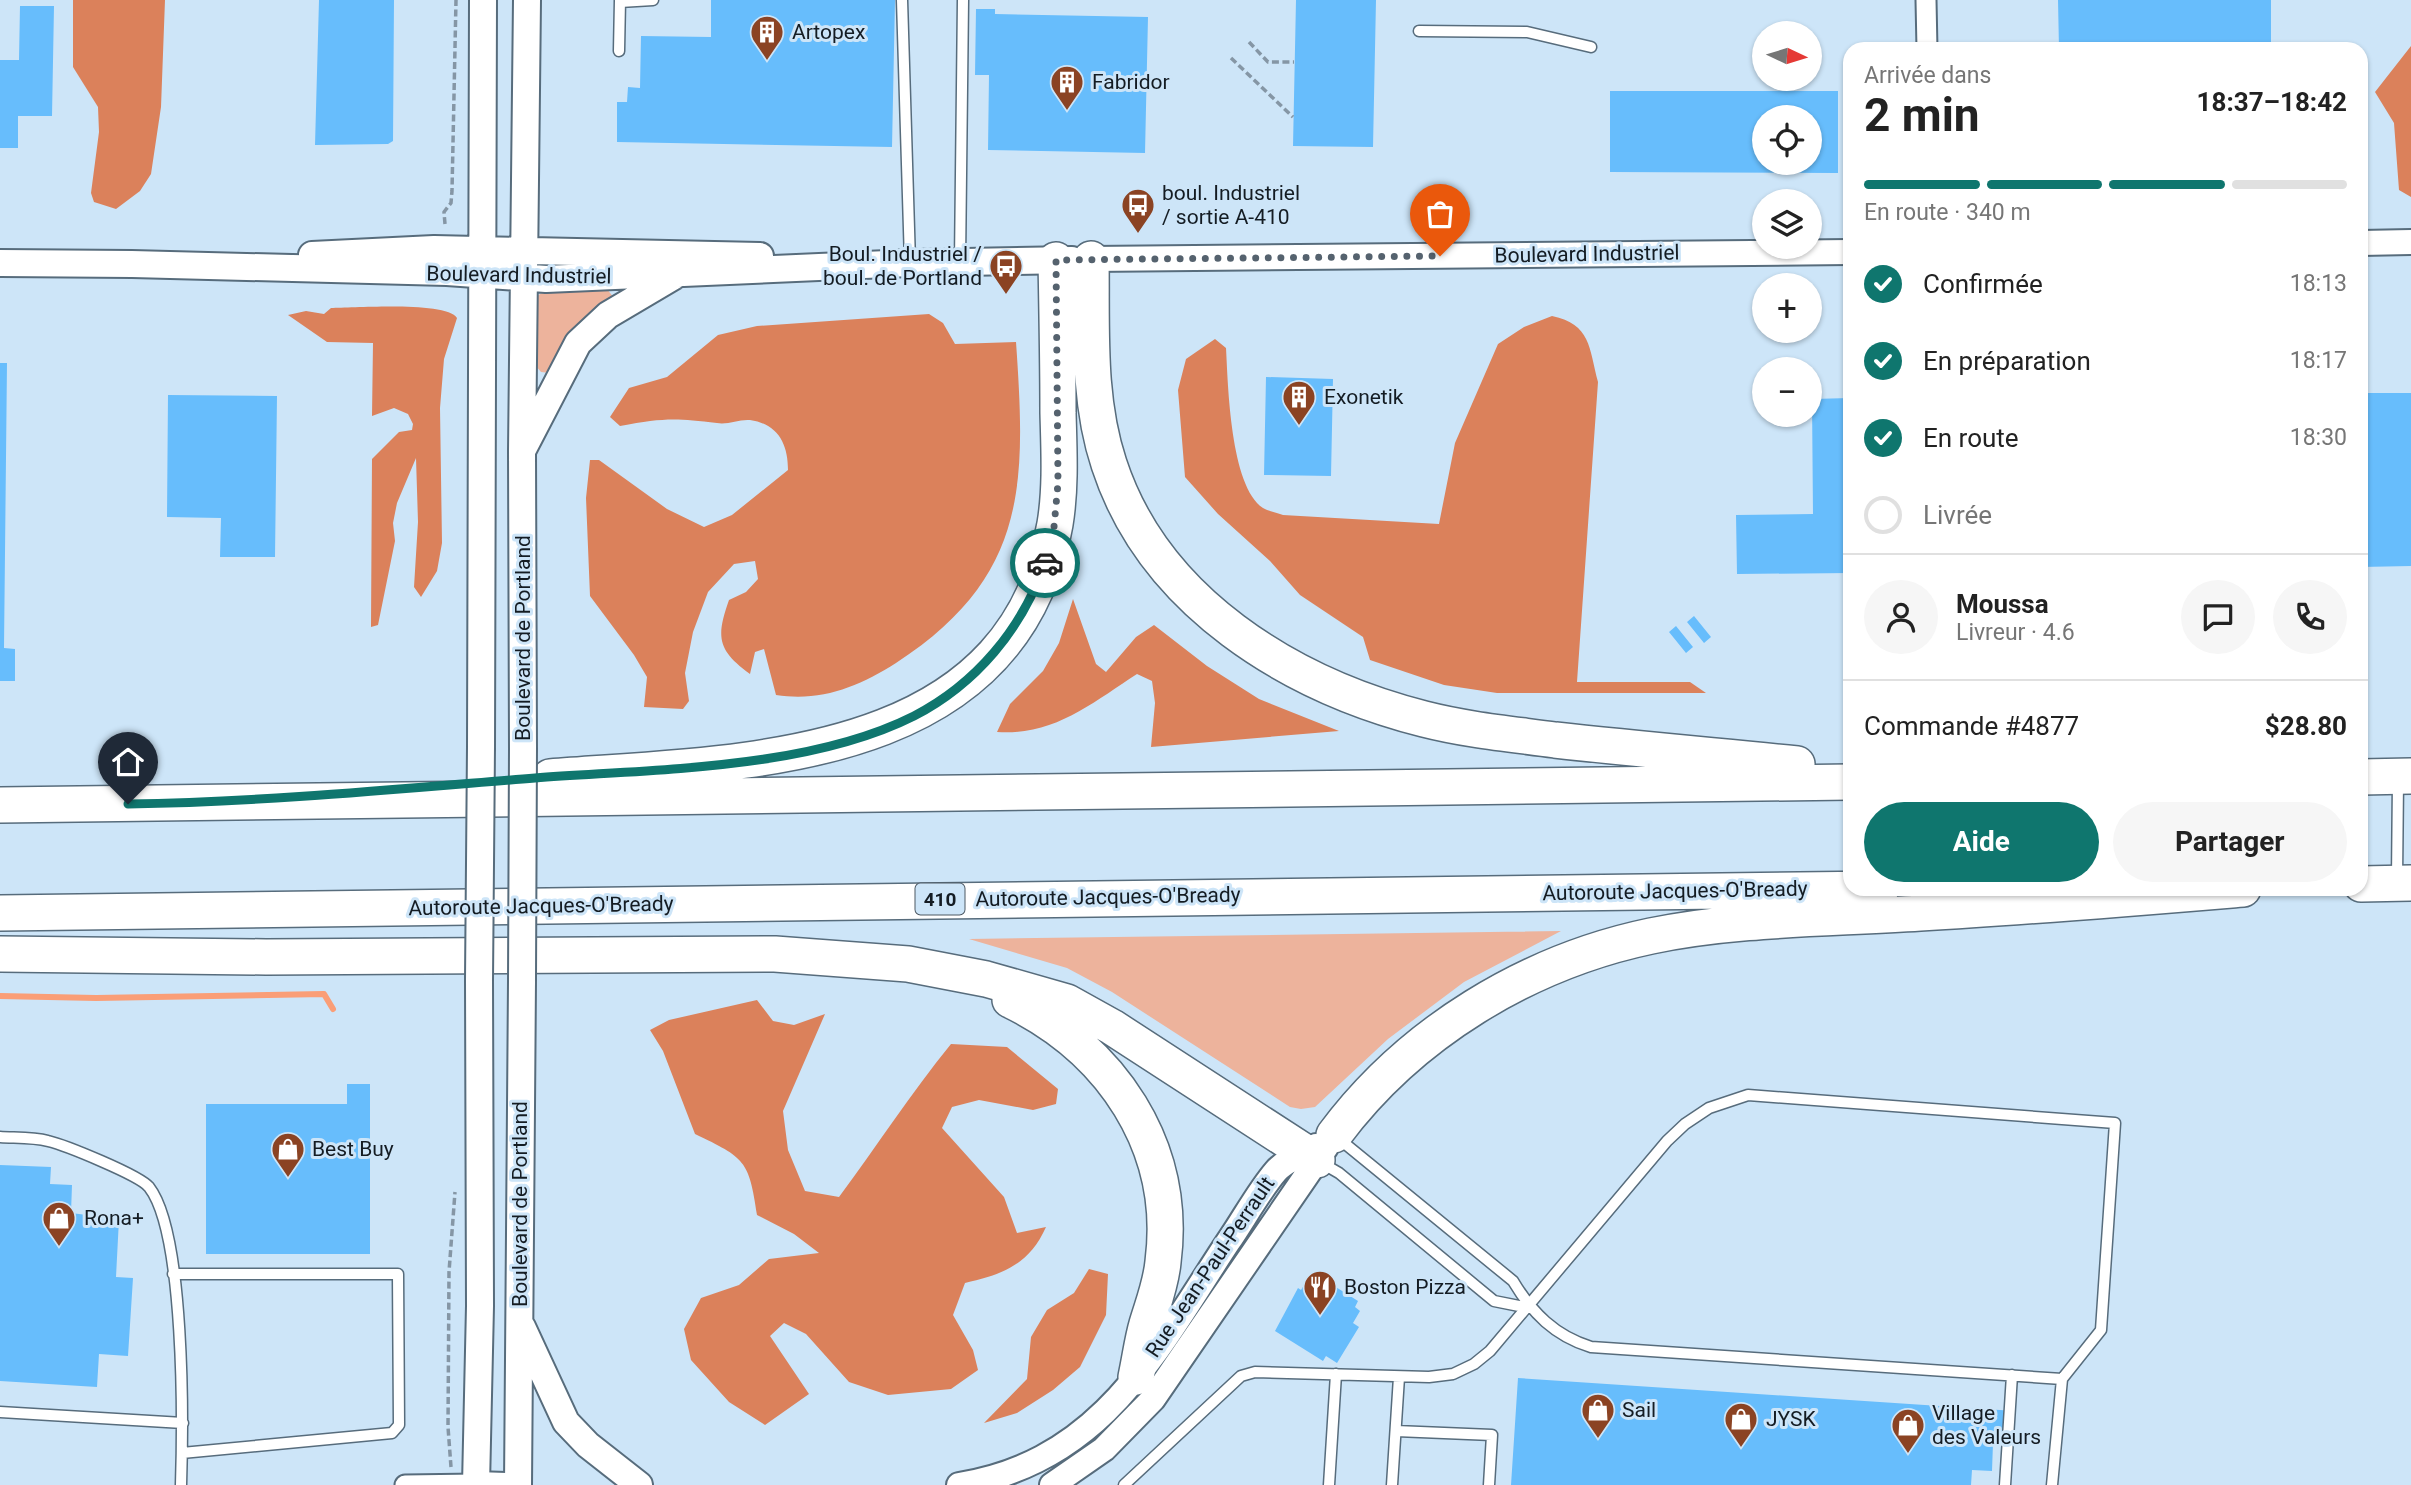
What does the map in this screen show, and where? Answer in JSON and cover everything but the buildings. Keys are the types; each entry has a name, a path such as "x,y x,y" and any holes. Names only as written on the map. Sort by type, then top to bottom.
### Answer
{"highway":[{"path":"1091,259 1095,401 1114,477 1136,524 1157,556 1195,600 1238,635 1294,669 1335,688 1388,708 1441,723 1606,746 1843,767"},
{"path":"230,802 732,762 856,738 904,720 939,701 970,677 1001,645 1031,596 1049,548 1056,517 1058,474 1056,260"},
{"path":"2368,777 2405,776"},
{"path":"0,805 1843,782"},
{"path":"2368,884 2404,883"},
{"name":"Autoroute Jacques-O'Bready","path":"0,913 1843,889"},
{"path":"0,954 240,957 775,954 908,964 986,979 1067,1002 1319,1149 1390,1070 1450,1023 1537,975 1632,941 1727,926 2145,896"},
{"path":"908,964 990,991 1054,1024 1098,1061 1134,1112 1158,1174 1165,1237 1161,1277 1146,1326 1136,1377"}],"main road":[{"name":"Boulevard de Portland","path":"476,1484 480,1306 483,0"},
{"name":"Boulevard de Portland","path":"518,1485 523,748 522,450 527,0"},
{"name":"Boulevard Industriel","path":"0,263 132,264 434,249 483,262 524,278 675,276 910,262"},
{"name":"Boulevard Industriel","path":"483,262 525,251 910,262 1091,259"},
{"path":"522,450 578,343 608,315 675,276"},
{"path":"519,1320 566,1422 588,1445 639,1485"}],"street":[{"path":"1926,0 1927,42"},
{"path":"2368,243 2411,242"},
{"name":"Boulevard Industriel","path":"1091,259 1843,252"},
{"name":"Rue Jean-Paul-Perrault","path":"960,1485 1014,1472 1066,1445 1102,1416 1136,1377 1277,1170 1319,1149"},
{"name":"Rue Jean-Paul-Perrault","path":"1052,1485 1096,1455 1153,1399 1319,1149"},
{"path":"405,1485 506,1485"}],"lane":[{"path":"619,51 620,1 653,0"},
{"path":"902,0 910,262"},
{"path":"954,262 963,0"},
{"path":"1419,31 1527,32 1591,47"},
{"path":"2404,883 2405,776"},
{"path":"1124,1485 1241,1376 1255,1372 1399,1377 1453,1374 1474,1364 1529,1308 1667,1141 1685,1124 1728,1100 1748,1095 2115,1123 2101,1330 2062,1379 2052,1485"},
{"path":"0,1137 47,1140 146,1184 158,1201 173,1274 183,1423 181,1485"},
{"path":"1319,1149 1339,1173 1494,1301 1529,1308"},
{"path":"1319,1149 1513,1281 1529,1308 1569,1340 1591,1347 2062,1379"},
{"path":"173,1274 398,1274 399,1425 392,1433 182,1453"},
{"path":"1329,1485 1336,1374"},
{"path":"2006,1485 2012,1375"},
{"path":"1392,1485 1399,1377"},
{"path":"0,1412 183,1423"},
{"path":"1396,1431 1492,1435 1489,1485"}],"path":[{"path":"445,224 444,212 451,203 452,191 456,0"},
{"path":"1249,42 1268,62 1294,62"},
{"path":"1231,58 1293,117"},
{"path":"451,1449 448,1427 449,1272 456,1182"}],"shaded area":[{"path":"73,0 165,0 161,107 151,174 140,191 116,209 94,202 91,193 99,132 98,107 73,67"},
{"path":"2411,46 2411,197 2399,190 2394,123 2375,92"},
{"path":"607,289 614,298 550,373 541,372 536,366 537,296 545,291"},
{"path":"419,307 450,313 457,318 444,359 440,408 442,543 437,571 421,597 414,587 418,522 416,458 397,503 393,523 395,541 378,625 371,627 372,459 399,432 412,430 413,424 408,414 394,408 372,416 373,343 327,342 288,315 306,311 324,314 331,308"},
{"path":"929,314 943,323 955,344 1016,342 1020,440 1017,484 1009,524 995,561 972,597 939,630 896,663 868,679 824,694 793,697 776,695 764,649 755,652 750,674 731,658 722,642 722,624 729,600 746,592 758,579 755,561 734,564 708,592 693,632 685,673 689,701 683,709 644,707 647,677 590,596 586,498 590,460 599,460 667,509 704,527 732,515 788,470 788,461 780,437 760,422 669,420 620,426 610,417 629,388 667,377 718,335 757,326"},
{"path":"1552,316 1565,320 1581,331 1590,348 1598,382 1577,682 1690,682 1706,693 1497,693 1444,685 1370,660 1363,637 1300,595 1270,561 1218,514 1185,477 1178,390 1186,359 1215,339 1226,348 1230,409 1237,457 1252,496 1263,508 1283,515 1439,524 1455,443 1498,344 1524,327"},
{"path":"1073,599 1096,664 1106,672 1136,637 1154,625 1207,666 1259,699 1339,731 1151,747 1155,703 1152,681 1137,674 1088,706 1054,723 1018,732 997,732 1010,704 1043,671 1059,643"},
{"path":"1561,931 1464,982 1388,1039 1315,1107 1301,1109 1290,1107 1112,992 1067,968 969,939"},
{"path":"757,1000 773,1021 794,1025 825,1014 783,1111 788,1150 805,1191 839,1197 951,1044 1007,1047 1058,1089 1056,1104 1033,1110 979,1100 952,1107 942,1128 1004,1197 1017,1233 1046,1227 1032,1251 1013,1266 965,1283 953,1315 973,1350 978,1370 951,1389 888,1395 849,1382 806,1334 784,1323 770,1336 809,1394 765,1425 729,1402 691,1360 684,1329 701,1298 739,1285 769,1259 819,1253 794,1234 757,1215 751,1183 742,1163 725,1149 695,1134 663,1051 650,1030 669,1020"},
{"path":"1089,1269 1108,1274 1106,1315 1080,1367 1053,1390 1017,1413 984,1423 1027,1379 1031,1337 1047,1310 1074,1293"}],"waterway":[{"path":"0,996 96,998 324,994 333,1009"}],"way so far":[{"path":"1045,563 1054,527 1058,483 1056,260 1440,256"}],"place":[{"name":"Artopex","path":"767,62"},
{"name":"Fabridor","path":"1067,112"},
{"name":"boul. Industriel / sortie A-410","path":"1138,235"},
{"name":"Boul. Industriel / boul. de Portland","path":"1006,296"},
{"name":"Exonetik","path":"1299,427"},
{"name":"Best Buy","path":"288,1179"},
{"name":"Rona+","path":"59,1248"},
{"name":"Boston Pizza","path":"1320,1317"},
{"name":"Sail","path":"1598,1440"},
{"name":"JYSK","path":"1741,1449"},
{"name":"Village des Valeurs","path":"1908,1455"}],"route":[{"path":"128,804 230,802 726,763 856,738 886,728 926,709 982,666 1001,645 1016,622 1045,563"}]}
